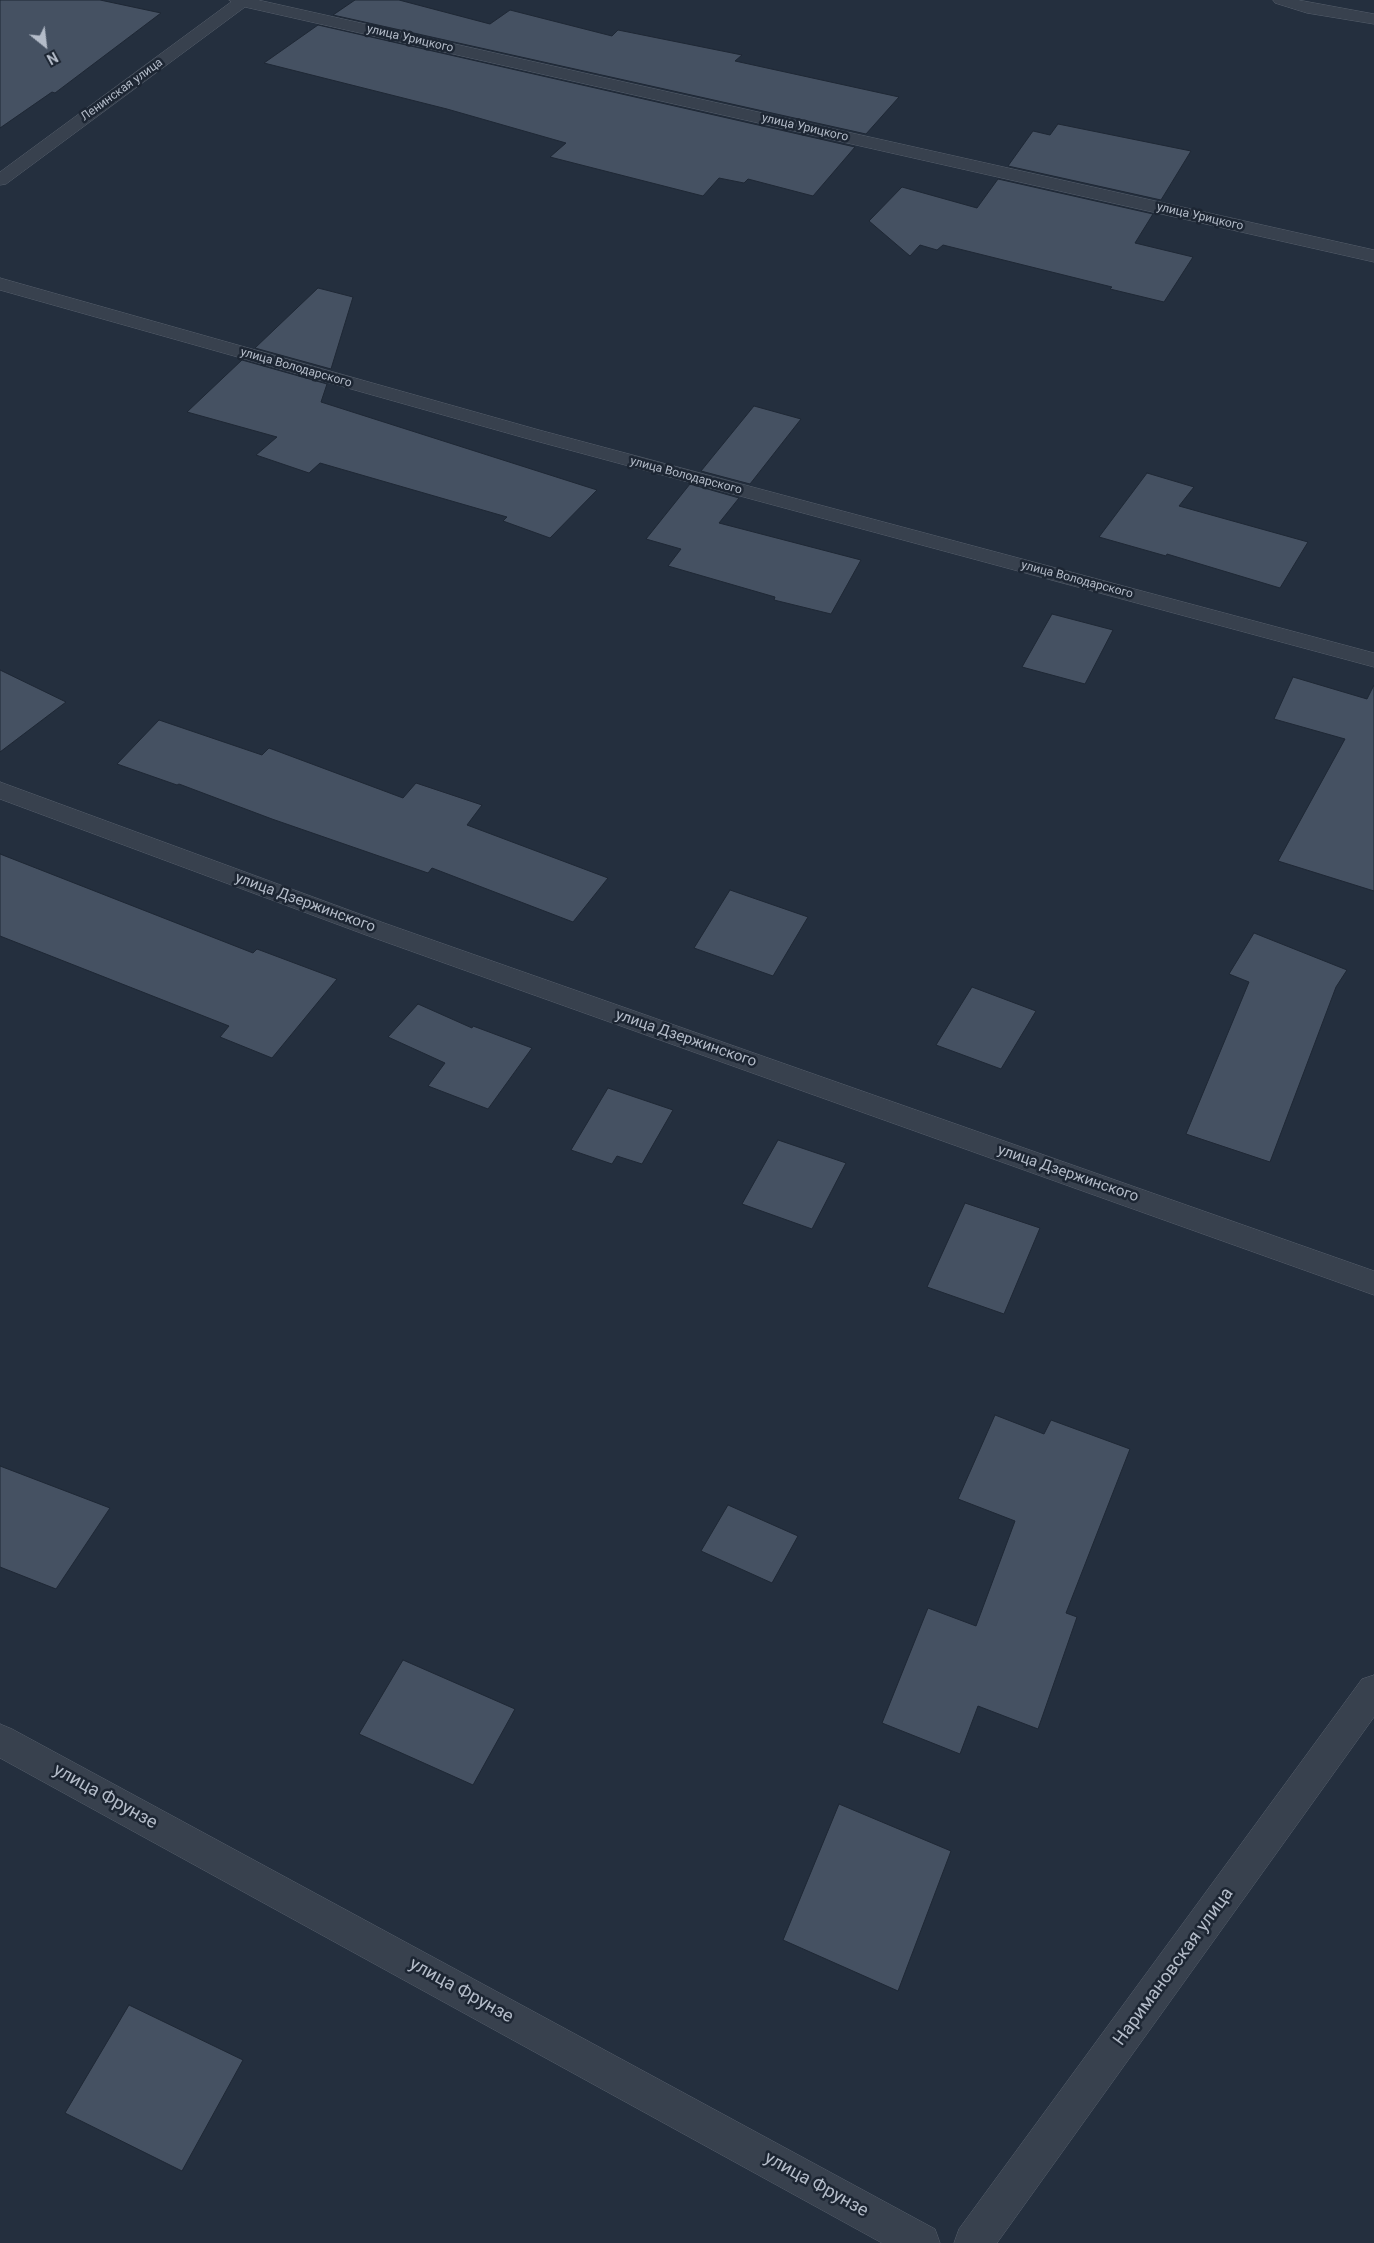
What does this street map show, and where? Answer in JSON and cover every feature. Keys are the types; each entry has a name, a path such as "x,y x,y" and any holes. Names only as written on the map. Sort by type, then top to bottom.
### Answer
{"street":[{"name":"Ленинская улица","path":"0,180 241,0"},
{"name":"улица Урицкого","path":"241,0 1374,256"},
{"path":"1281,0 1307,8 1374,19"},
{"name":"улица Володарского","path":"0,284 532,434 1374,660"},
{"name":"улица Дзержинского","path":"0,790 375,929 1374,1282"},
{"name":"Наримановская улица","path":"973,2243 1374,1690"},
{"name":"улица Фрунзе","path":"0,1740 921,2243"}],"building":[{"path":"0,0 100,0 161,13 55,93 52,92 0,128"},
{"path":"355,0 399,0 490,24 510,10 612,36 618,30 742,55 735,61 899,97 866,134 333,15"},
{"path":"318,25 855,147 813,196 748,179 744,183 719,178 703,196 550,157 566,143 447,109 264,63"},
{"path":"1058,124 1191,151 1161,200 1008,166 1033,131 1050,135"},
{"path":"998,179 1153,214 1135,243 1193,257 1164,302 1110,289 1112,287 943,245 937,250 920,245 910,256 869,221 902,187 977,208"},
{"path":"318,288 353,297 331,369 255,348"},
{"path":"242,360 327,384 321,402 597,490 550,538 503,521 507,517 320,463 309,473 256,455 277,437 187,412"},
{"path":"754,406 801,419 750,484 701,471"},
{"path":"1147,473 1194,487 1179,506 1308,542 1280,588 1167,554 1166,556 1099,537"},
{"path":"690,484 739,498 719,523 861,560 831,614 774,600 775,597 668,566 681,549 646,539"},
{"path":"1052,614 1113,630 1085,684 1022,667"},
{"path":"0,670 66,702 0,752"},
{"path":"1293,677 1367,699 1374,685 1374,891 1278,861 1345,739 1274,719"},
{"path":"159,720 262,755 269,748 403,798 416,783 482,805 467,825 608,878 573,922 432,868 428,873 272,819 179,784 177,785 117,764"},
{"path":"0,854 253,953 257,949 337,979 272,1058 220,1037 229,1026 0,936"},
{"path":"730,890 808,917 773,976 694,948"},
{"path":"1254,933 1347,970 1336,987 1270,1162 1186,1134 1249,982 1229,974"},
{"path":"972,987 1036,1011 1001,1069 936,1045"},
{"path":"418,1004 472,1028 473,1026 532,1048 488,1109 428,1086 445,1063 388,1037"},
{"path":"608,1088 673,1110 642,1164 617,1156 612,1164 571,1150"},
{"path":"778,1140 846,1163 812,1229 742,1204"},
{"path":"965,1203 1040,1228 1004,1314 927,1287"},
{"path":"995,1415 1044,1434 1051,1420 1130,1449 1066,1613 1077,1617 1038,1729 978,1706 960,1754 882,1723 928,1608 976,1626 1015,1521 958,1499"},
{"path":"0,1466 110,1508 56,1589 0,1567"},
{"path":"728,1505 798,1536 772,1583 701,1551"},
{"path":"403,1660 515,1709 473,1785 359,1734"},
{"path":"839,1804 951,1851 898,1991 783,1940"},
{"path":"129,2005 243,2060 182,2171 65,2113"}]}
